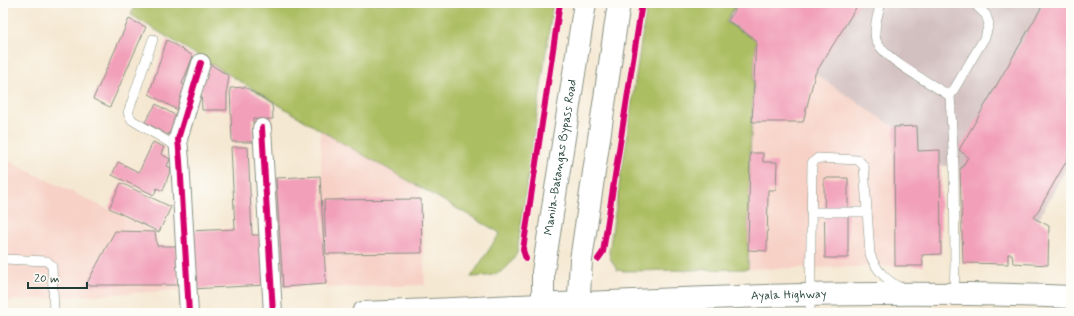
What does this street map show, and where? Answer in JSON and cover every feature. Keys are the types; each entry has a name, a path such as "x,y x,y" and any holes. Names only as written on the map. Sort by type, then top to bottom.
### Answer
{"main road":[{"name":"Manila-Batangas Bypass Road","path":"543,309 544,272 584,3"},
{"path":"578,308 581,260 619,3"},
{"name":"Ayala Highway","path":"363,313 810,304 917,294 1071,298"}],"street":[{"path":"189,313 178,138 201,63"},
{"path":"262,128 273,313"}],"lane":[{"path":"881,3 876,18 876,40 888,57 950,96"},
{"path":"954,295 954,181 950,96 985,37 989,24 986,15 974,3"},
{"path":"153,39 128,114 132,120 178,147"},
{"path":"810,304 812,163 818,158 858,160 862,162 864,166 870,254 874,265 883,276 894,285 917,294"},
{"path":"811,212 867,212"},
{"path":"3,259 47,261 52,266 54,313"}],"shaded area":[{"path":"737,3 1071,3 1071,160 1038,220 962,168 954,166 941,166 940,191 894,189 894,127 815,74 726,22"},
{"path":"756,40 815,74 894,127 895,266 748,269 750,153"},
{"path":"320,130 420,187 425,285 326,288"},
{"path":"8,161 155,232 157,245 182,246 182,290 3,301 3,171"}],"green space":[{"path":"136,3 553,3 517,253 513,260 504,270 498,273 487,276 471,277 500,233 320,130 131,15"},
{"path":"647,3 737,3 726,22 756,40 750,153 748,269 624,271 617,270 610,258 609,252"}],"building":[{"path":"739,3 859,3 815,74 803,122 752,122 756,40 728,21"},
{"path":"1044,3 1071,3 1071,153 1034,218 1049,226 1048,265 1013,263 1012,254 1008,254 1008,264 963,263 960,168 962,168 968,157 959,150"},
{"path":"129,19 146,27 110,107 93,99"},
{"path":"167,40 193,56 182,84 189,88 181,112 149,94"},
{"path":"210,64 229,76 227,89 227,110 202,110 201,88"},
{"path":"245,87 272,104 273,119 253,119 253,142 232,142 230,88"},
{"path":"156,104 178,117 168,135 145,122"},
{"path":"917,126 918,151 940,150 941,254 922,255 923,266 895,266 894,127"},
{"path":"153,142 164,147 161,154 170,159 167,166 171,168 163,191 157,188 154,195 112,175 118,162 139,172"},
{"path":"231,147 248,147 252,235 265,235 267,285 191,289 188,231 235,229"},
{"path":"750,153 763,153 763,162 777,162 776,190 768,190 767,251 748,250"},
{"path":"320,176 326,284 283,287 276,178"},
{"path":"824,178 848,178 848,258 825,258"},
{"path":"121,183 171,207 159,232 109,208"},
{"path":"421,199 422,253 326,254 324,200"},
{"path":"115,231 155,232 157,246 176,246 178,285 86,285"}],"cycle path":[{"path":"526,259 523,250 560,3"},
{"path":"598,259 603,252 642,3"},
{"path":"189,313 178,139 201,63"},
{"path":"262,128 273,313"}]}
